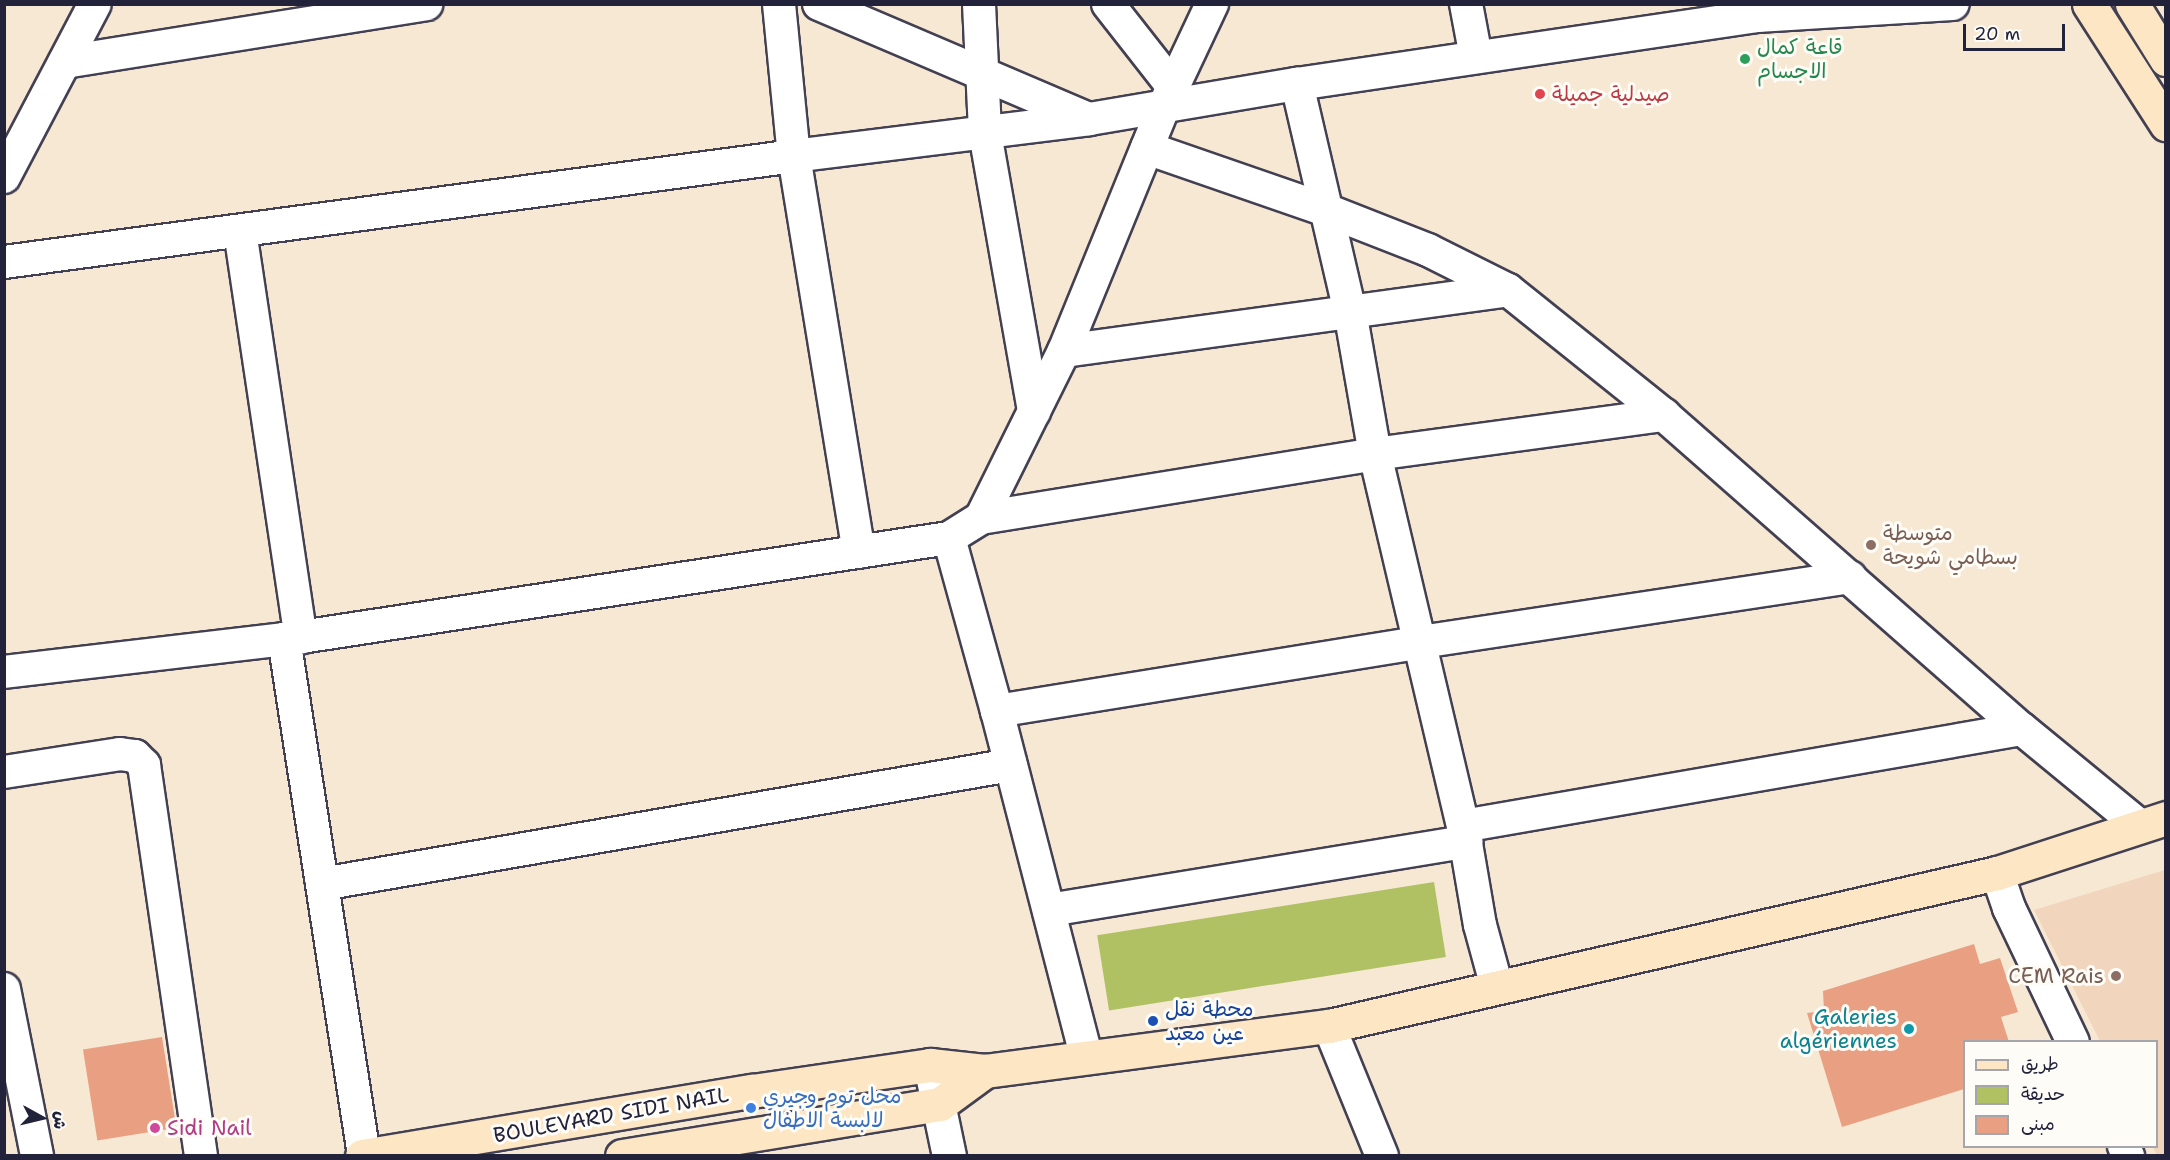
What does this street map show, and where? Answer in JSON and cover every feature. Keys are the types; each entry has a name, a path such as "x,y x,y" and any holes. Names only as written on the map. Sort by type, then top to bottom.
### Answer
{"main road":[{"path":"2090,4 2166,124"},
{"path":"2132,4 2166,59"},
{"path":"985,1071 1329,1026 1997,873 2153,822"},
{"name":"BOULEVARD SIDI NAIL","path":"363,1155 752,1091 930,1065 985,1071"},
{"name":"BOULEVARD SIDI NAIL","path":"622,1155 940,1104 985,1071"}],"street":[{"path":"4,177 95,4"},
{"path":"65,63 426,4"},
{"path":"779,4 794,156 859,552"},
{"path":"819,4 1089,119"},
{"path":"979,4 985,133 1034,411"},
{"path":"1108,4 1169,96"},
{"path":"981,518 1064,351 1169,96 1212,4"},
{"path":"1466,4 1476,57"},
{"path":"4,262 794,156 1089,119 1169,96 1297,84 1476,57 1756,10 1953,4"},
{"path":"1297,84 1350,311 1375,454 1421,642 1464,834 1480,925 1497,987"},
{"path":"1147,148 1326,210 1428,250 1508,290 1664,415 2022,729 2153,822"},
{"path":"240,231 322,884 363,1155"},
{"path":"1064,351 1508,290"},
{"path":"4,672 292,638 859,552 949,538 981,518 1375,454 1664,415"},
{"path":"949,538 997,711 1087,1058"},
{"path":"997,711 1421,642 1850,577"},
{"path":"1049,910 2022,729"},
{"path":"4,772 120,754 135,756 144,765 201,1155"},
{"path":"322,884 1011,765"},
{"path":"1997,873 2009,908 2073,1040"},
{"path":"4,989 38,1155"},
{"path":"1329,1026 1382,1155"},
{"path":"930,1065 949,1155"}],"shaded area":[{"name":"CEM Rais","path":"2165,870 2166,1155 2157,1156 2153,1148 2158,1148 2158,1040 2099,1040 2034,910"}],"green space":[{"path":"1434,882 1446,957 1109,1010 1097,935"}],"building":[{"name":"Galeries algériennes","path":"1974,944 1980,964 2000,958 2018,1012 2001,1017 2008,1040 1963,1040 1963,1089 1842,1127 1807,1013 1824,1011 1823,991"},
{"name":"Sidi Nail","path":"162,1037 176,1128 97,1140 83,1050"}],"place":[{"name":"قاعة كمال الاجسام","path":"1745,59"},
{"name":"صيدلية جميلة","path":"1540,94"},
{"name":"متوسطة بسطامي شويحة","path":"1871,545"},
{"name":"CEM Rais","path":"2116,976"},
{"name":"محطة نقل عين معبد","path":"1153,1021"},
{"name":"Galeries algériennes","path":"1909,1029"},
{"name":"محل توم وجيري لالبسة الاطفال","path":"751,1108"},
{"name":"Sidi Nail","path":"155,1128"}]}
